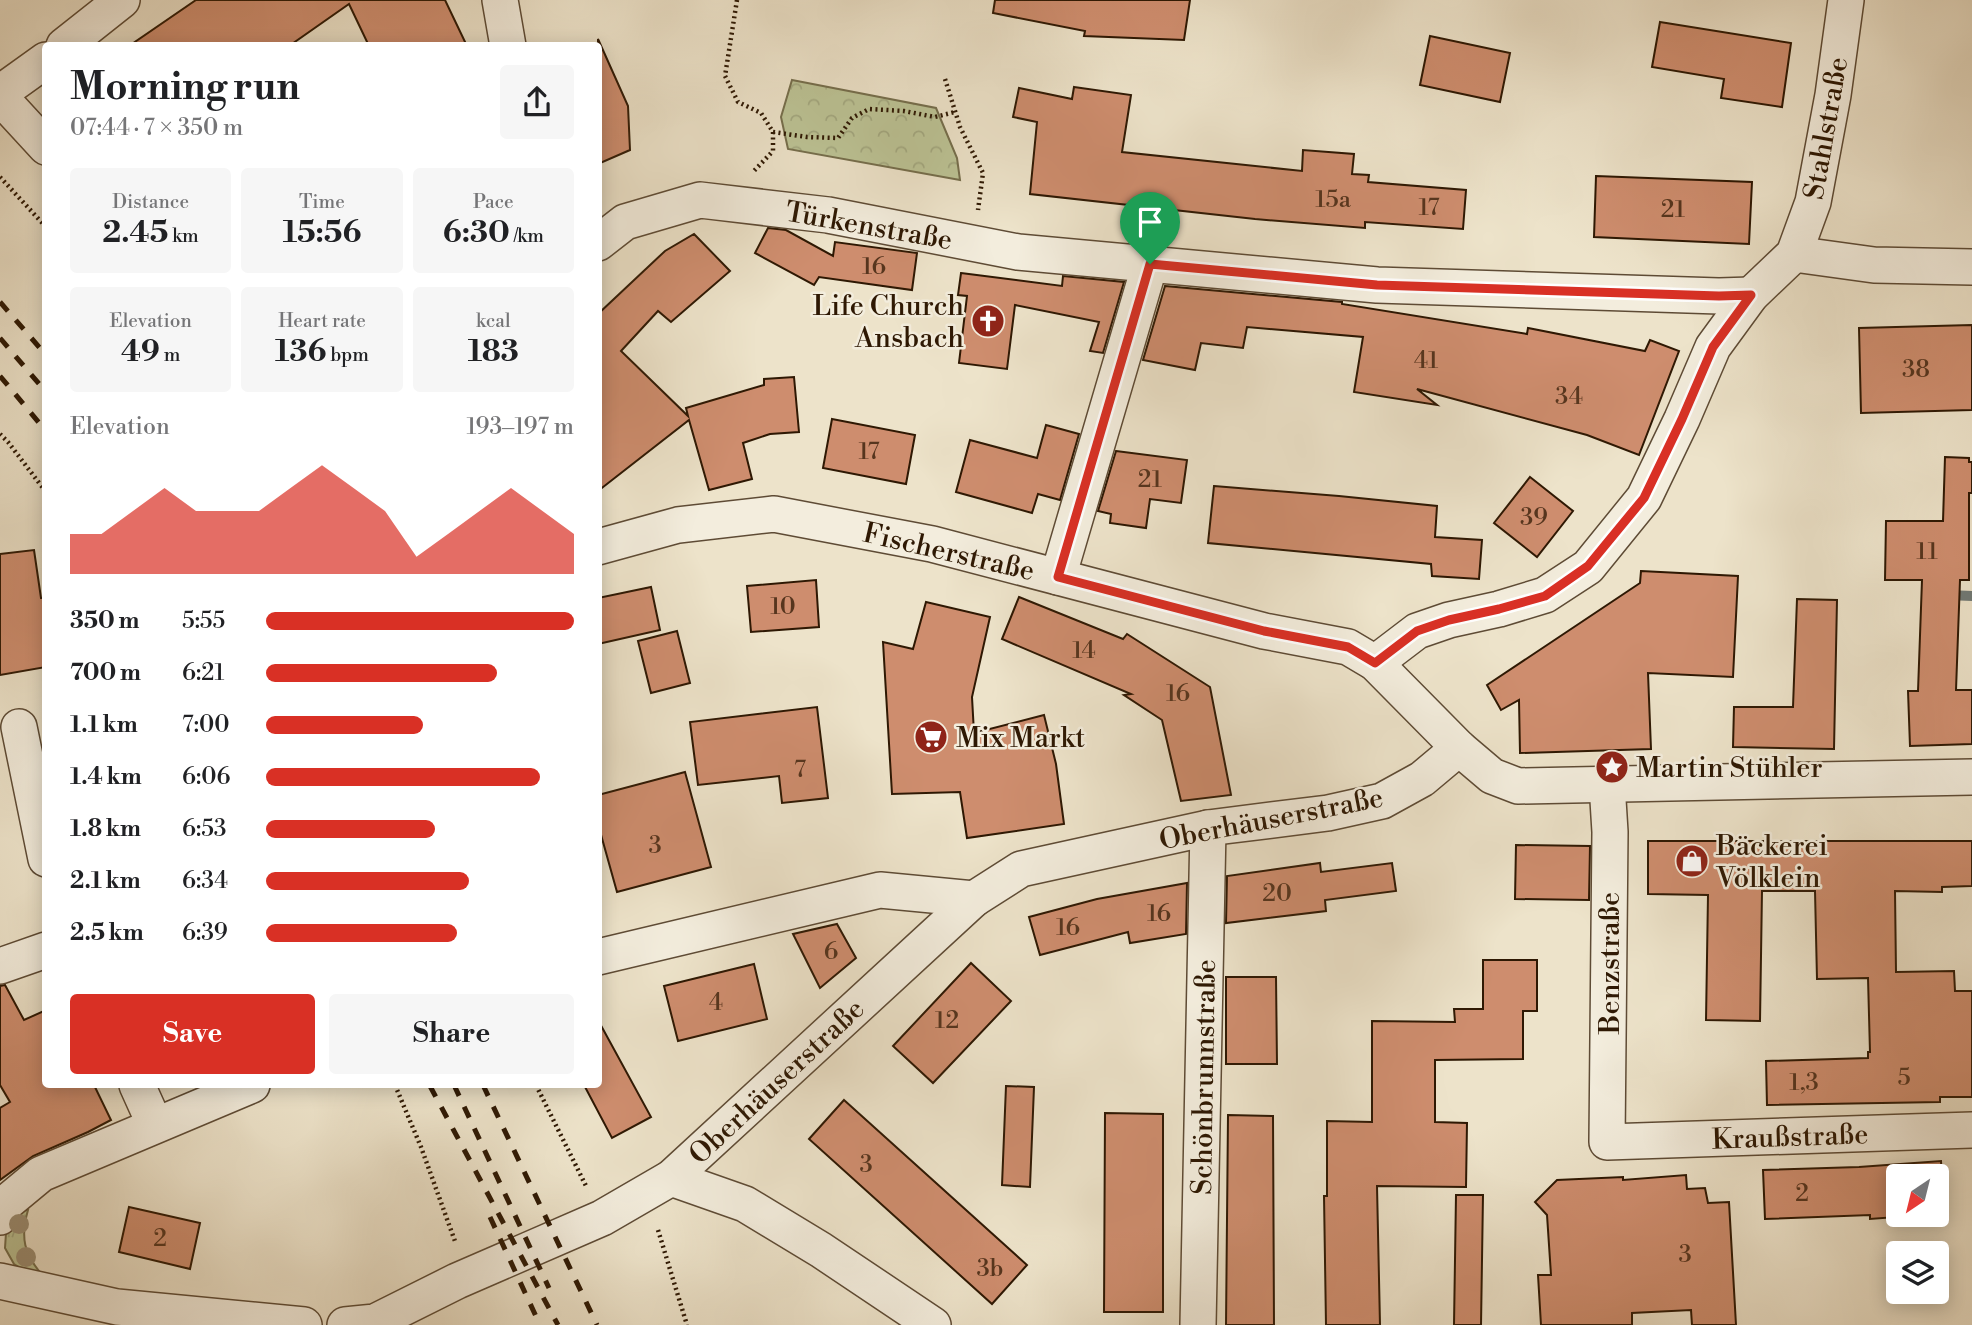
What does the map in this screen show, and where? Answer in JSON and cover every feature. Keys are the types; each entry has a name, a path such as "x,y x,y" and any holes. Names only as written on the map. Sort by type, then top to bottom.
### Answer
{"street":[{"path":"69,42 122,0"},
{"path":"500,0 507,42"},
{"name":"Stahlstraße","path":"1794,254 1813,202 1833,95 1846,0"},
{"path":"42,63 0,95 42,142"},
{"name":"Türkenstraße","path":"602,240 625,222 700,200 828,215 1018,252 1377,285 1751,295"},
{"path":"1375,663 1417,631 1449,620 1545,596 1588,566 1644,498 1713,347 1751,295 1794,254 1874,265 1972,267"},
{"path":"1058,577 1150,264"},
{"name":"Fischerstraße","path":"602,546 678,525 774,514 932,544 1264,631 1348,647 1375,663 1459,748"},
{"path":"22,725 42,837"},
{"path":"1459,748 1492,776 1518,786 1972,777"},
{"name":"Oberhäuserstraße","path":"365,1324 457,1265 602,1218 671,1178 974,899 1021,869 1208,828 1328,813 1382,801 1422,779 1459,748"},
{"name":"Benzstraße","path":"1607,784 1610,832 1608,1142"},
{"name":"Schönbrunnstraße","path":"1198,1325 1208,828"},
{"path":"602,956 880,890 974,899"},
{"path":"0,966 42,951"},
{"path":"138,1088 155,1125"},
{"path":"0,1217 6,1202 41,1174 245,1088"},
{"name":"Kraußstraße","path":"1608,1142 1972,1130"},
{"path":"671,1178 745,1204 821,1250 933,1325"},
{"path":"0,1281 117,1307 304,1325"}],"path":[{"path":"737,0 725,76 738,102 761,113 774,132 772,151 754,172 744,175"},
{"path":"945,79 960,127 983,173 974,243"},
{"path":"774,132 838,138 852,118 869,108 935,117 956,112"},
{"path":"0,177 42,222"},
{"path":"0,434 42,487"},
{"path":"396,1088 421,1147 457,1265"},
{"path":"537,1088 602,1218"},
{"path":"658,1230 687,1325"}],"green space":[{"path":"792,80 936,108 957,158 960,180 788,149 781,117"},
{"path":"28,1210 24,1229 25,1245 43,1276 28,1273 14,1264 5,1248 6,1233 19,1211"}],"building":[{"path":"196,0 445,0 465,42 367,42 349,4 295,42 135,42"},
{"path":"995,0 1190,0 1184,40 1084,36 1085,31 993,13"},
{"path":"1660,22 1791,43 1782,107 1721,98 1724,79 1652,67"},
{"path":"1430,36 1510,53 1500,102 1420,85"},
{"path":"602,48 628,106 630,150 602,162"},
{"path":"1074,87 1131,95 1122,152 1302,171 1303,150 1354,154 1352,174 1369,175 1368,182 1466,190 1463,229 1365,222 1365,228 1255,219 1030,194 1037,122 1013,117 1019,88 1072,99"},
{"path":"1596,176 1752,182 1749,244 1594,237"},
{"path":"768,228 786,230 833,256 835,242 917,253 912,290 819,277 814,285 755,253"},
{"path":"694,234 730,271 671,322 658,311 621,351 688,416 686,408 764,385 764,379 794,377 799,432 770,434 743,443 752,479 709,490 689,420 602,488 602,310 665,251"},
{"path":"961,273 1062,286 1063,276 1124,282 1103,353 1090,351 1099,322 1015,305 1007,369 959,363 967,296 958,295"},
{"path":"1165,286 1342,302 1527,334 1528,328 1645,351 1650,340 1679,351 1639,455 1587,435 1417,389 1437,405 1354,392 1363,337 1247,327 1243,348 1201,343 1195,370 1143,360"},
{"path":"1972,325 1972,410 1861,413 1859,328"},
{"path":"832,419 915,435 906,484 823,468"},
{"path":"1046,425 1079,434 1060,500 1038,494 1032,513 956,492 970,440 1037,458"},
{"path":"1116,451 1187,460 1181,503 1150,499 1146,528 1110,523 1111,514 1098,511"},
{"path":"1945,457 1969,458 1969,462 1972,462 1972,493 1969,493 1969,580 1960,580 1956,690 1972,690 1972,744 1910,746 1908,691 1918,691 1922,580 1885,580 1886,521 1943,521"},
{"path":"1530,477 1573,511 1537,557 1494,523"},
{"path":"1214,486 1437,506 1435,537 1482,540 1479,579 1432,576 1431,564 1208,543"},
{"path":"34,550 42,598 42,668 0,675 0,554"},
{"path":"1641,571 1738,576 1733,677 1648,673 1651,749 1520,753 1519,700 1501,710 1487,685 1640,583"},
{"path":"816,580 819,627 751,632 747,586"},
{"path":"651,587 660,630 602,643 602,597"},
{"path":"1019,597 1123,639 1127,634 1210,687 1231,795 1181,801 1162,720 1124,695 1131,694 1002,639"},
{"path":"1797,599 1837,600 1834,749 1733,747 1734,707 1793,707"},
{"path":"926,602 990,617 972,697 974,733 1044,715 1056,764 1064,824 967,838 960,792 892,794 883,642 913,649"},
{"path":"677,631 690,683 651,693 638,641"},
{"path":"817,707 828,798 782,803 779,776 698,785 690,722"},
{"path":"685,772 711,867 617,892 602,838 602,794"},
{"path":"1648,841 1972,841 1972,886 1942,887 1942,892 1895,891 1896,972 1954,971 1955,991 1972,991 1972,1097 1940,1097 1940,1102 1767,1105 1766,1061 1868,1058 1868,978 1817,979 1815,891 1762,891 1760,1021 1706,1020 1708,895 1648,894"},
{"path":"1516,845 1590,846 1589,900 1515,899"},
{"path":"1320,863 1321,872 1392,863 1396,891 1325,900 1326,911 1226,923 1227,876"},
{"path":"1187,883 1186,934 1130,943 1128,932 1040,955 1029,917 1097,899"},
{"path":"837,924 856,958 820,988 793,934"},
{"path":"1483,960 1537,960 1537,1011 1523,1011 1523,1059 1435,1060 1435,1122 1467,1123 1466,1187 1377,1186 1380,1325 1326,1325 1324,1196 1327,1196 1327,1121 1372,1122 1372,1021 1455,1022 1454,1009 1483,1009"},
{"path":"971,963 1011,1001 933,1083 893,1046"},
{"path":"754,964 767,1019 678,1041 664,986"},
{"path":"1226,977 1276,977 1277,1064 1226,1064"},
{"path":"5,985 24,1020 42,1012 42,1088 95,1088 111,1120 33,1156 0,1180 0,1108 10,1102 0,1085 0,986"},
{"path":"602,1027 651,1117 612,1138 586,1088 602,1088"},
{"path":"1006,1086 1034,1087 1030,1187 1002,1185"},
{"path":"844,1100 1027,1265 992,1304 809,1139"},
{"path":"1105,1113 1163,1114 1163,1312 1104,1312"},
{"path":"1228,1115 1273,1116 1274,1325 1226,1325"},
{"path":"1941,1161 1941,1164 1900,1164"},
{"path":"1886,1165 1886,1218 1870,1219 1870,1215 1765,1219 1763,1170"},
{"path":"1686,1175 1687,1189 1705,1188 1708,1203 1729,1202 1736,1325 1692,1325 1691,1310 1632,1313 1632,1325 1541,1325 1538,1275 1551,1275 1547,1215 1535,1202 1557,1180 1623,1177 1623,1180"},
{"path":"1456,1195 1483,1195 1481,1325 1454,1325"},
{"path":"129,1207 200,1223 190,1269 119,1252"}],"waterway":[{"path":"1947,595 1972,596"}],"railway":[{"path":"0,302 42,350"},
{"path":"0,338 42,387"},
{"path":"0,376 42,426"},
{"path":"431,1088 558,1325"},
{"path":"455,1088 549,1288"},
{"path":"484,1088 597,1325"},
{"path":"490,1217 540,1325"}],"place":[{"name":"Life Church Ansbach","path":"988,321"},
{"name":"Mix Markt","path":"931,737"},
{"name":"Martin Stühler","path":"1612,767"},
{"name":"Bäckerei Völklein","path":"1692,861"}],"route":[{"path":"1150,264 1377,285 1751,295 1713,347 1644,498 1588,566 1545,596 1449,620 1417,631 1375,663 1348,647 1264,631 1058,577 1150,264"}]}
